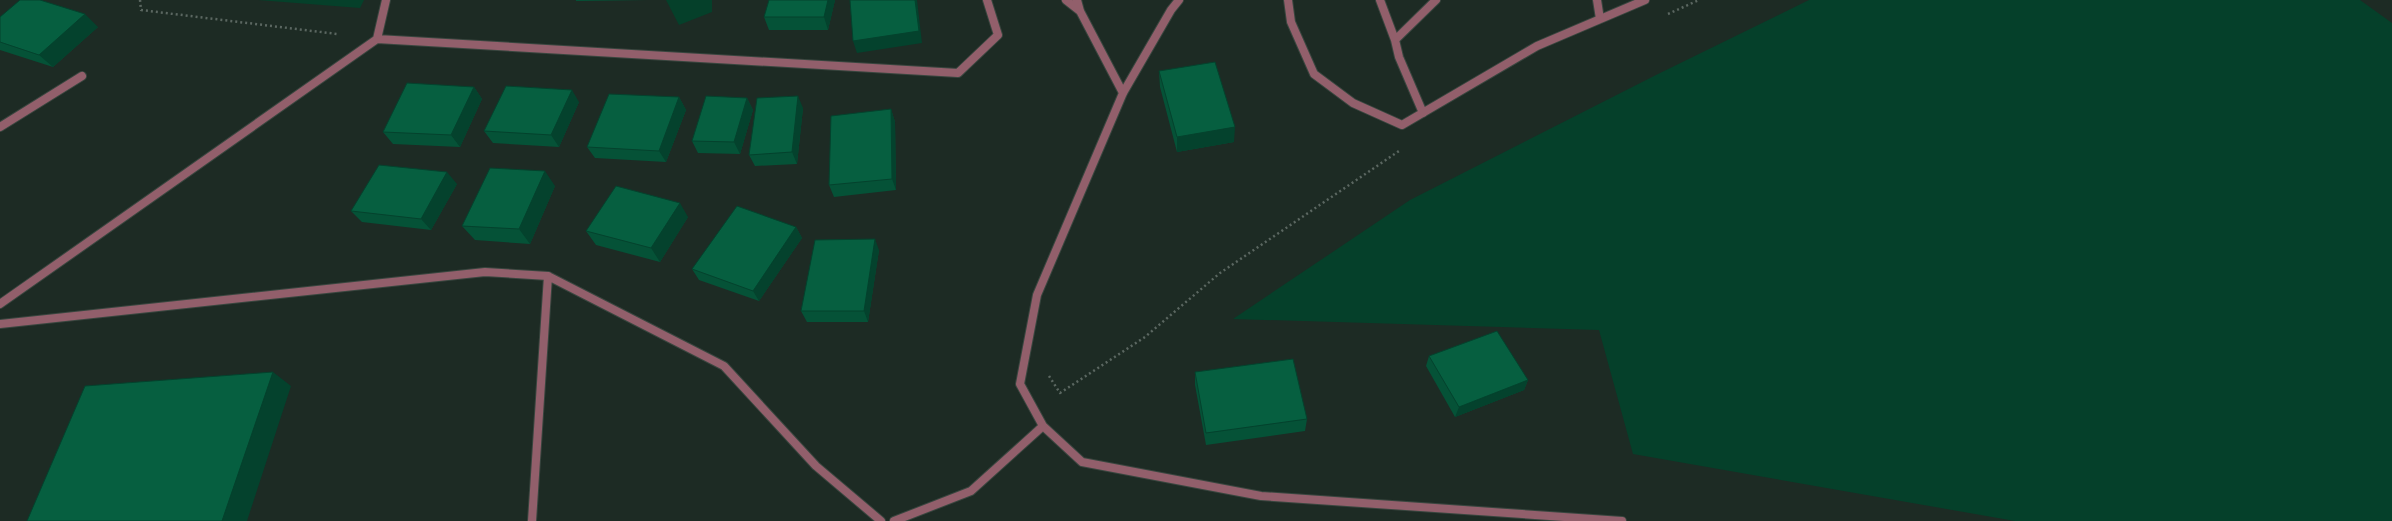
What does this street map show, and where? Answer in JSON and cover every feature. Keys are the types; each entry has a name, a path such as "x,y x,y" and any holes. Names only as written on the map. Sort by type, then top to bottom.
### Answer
{"street":[{"path":"377,39 386,0"},
{"path":"0,304 377,39 958,73 998,35 987,0"},
{"path":"1066,0 1080,11"},
{"path":"1078,0 1080,11 1123,93"},
{"path":"1179,0 1171,10 1123,93 1037,295 1020,384 1043,426 1082,462 1261,496 1622,521"},
{"path":"1288,0 1291,22 1314,74 1353,103 1402,125 1537,46 1645,0"},
{"path":"1380,0 1395,40 1399,57 1423,113"},
{"path":"1395,40 1436,0"},
{"path":"1597,0 1600,19"},
{"path":"0,127 82,76"},
{"path":"0,324 485,272 548,276 724,366 816,466 881,521"},
{"path":"532,521 548,276"},
{"path":"894,521 971,491 1043,426"}],"path":[{"path":"140,0 141,10 377,39"},
{"path":"1664,16 1699,0"},
{"path":"1028,342 1060,393 1145,337 1220,273 1400,150"}],"green space":[{"path":"258,0 364,0 360,8"},
{"path":"666,0 712,0 712,12 679,25"},
{"path":"1809,0 2360,0 2392,23 2392,521 2015,521 1633,454 1599,330 1233,319 1410,200 1656,75"}],"building":[{"path":"20,0 40,0 85,14 39,55 0,42 0,17"},
{"path":"769,0 828,0 824,17 764,17"},
{"path":"850,0 915,0 919,31 853,41"},
{"path":"1215,62 1235,127 1177,137 1159,71"},
{"path":"407,83 474,87 451,135 383,132"},
{"path":"506,86 572,90 551,135 484,131"},
{"path":"609,94 679,97 659,151 587,147"},
{"path":"706,96 747,98 734,142 692,141"},
{"path":"798,96 792,152 749,155 757,98"},
{"path":"891,109 892,179 829,185 831,116"},
{"path":"379,165 447,172 421,219 351,211"},
{"path":"490,168 545,171 519,229 462,226"},
{"path":"616,186 680,203 651,248 586,231"},
{"path":"737,206 796,227 753,291 692,269"},
{"path":"875,239 864,311 801,311 815,240"},
{"path":"1497,331 1528,380 1459,407 1429,356"},
{"path":"1293,359 1307,419 1206,433 1195,372"},
{"path":"273,372 222,521 27,521 85,386"}]}
